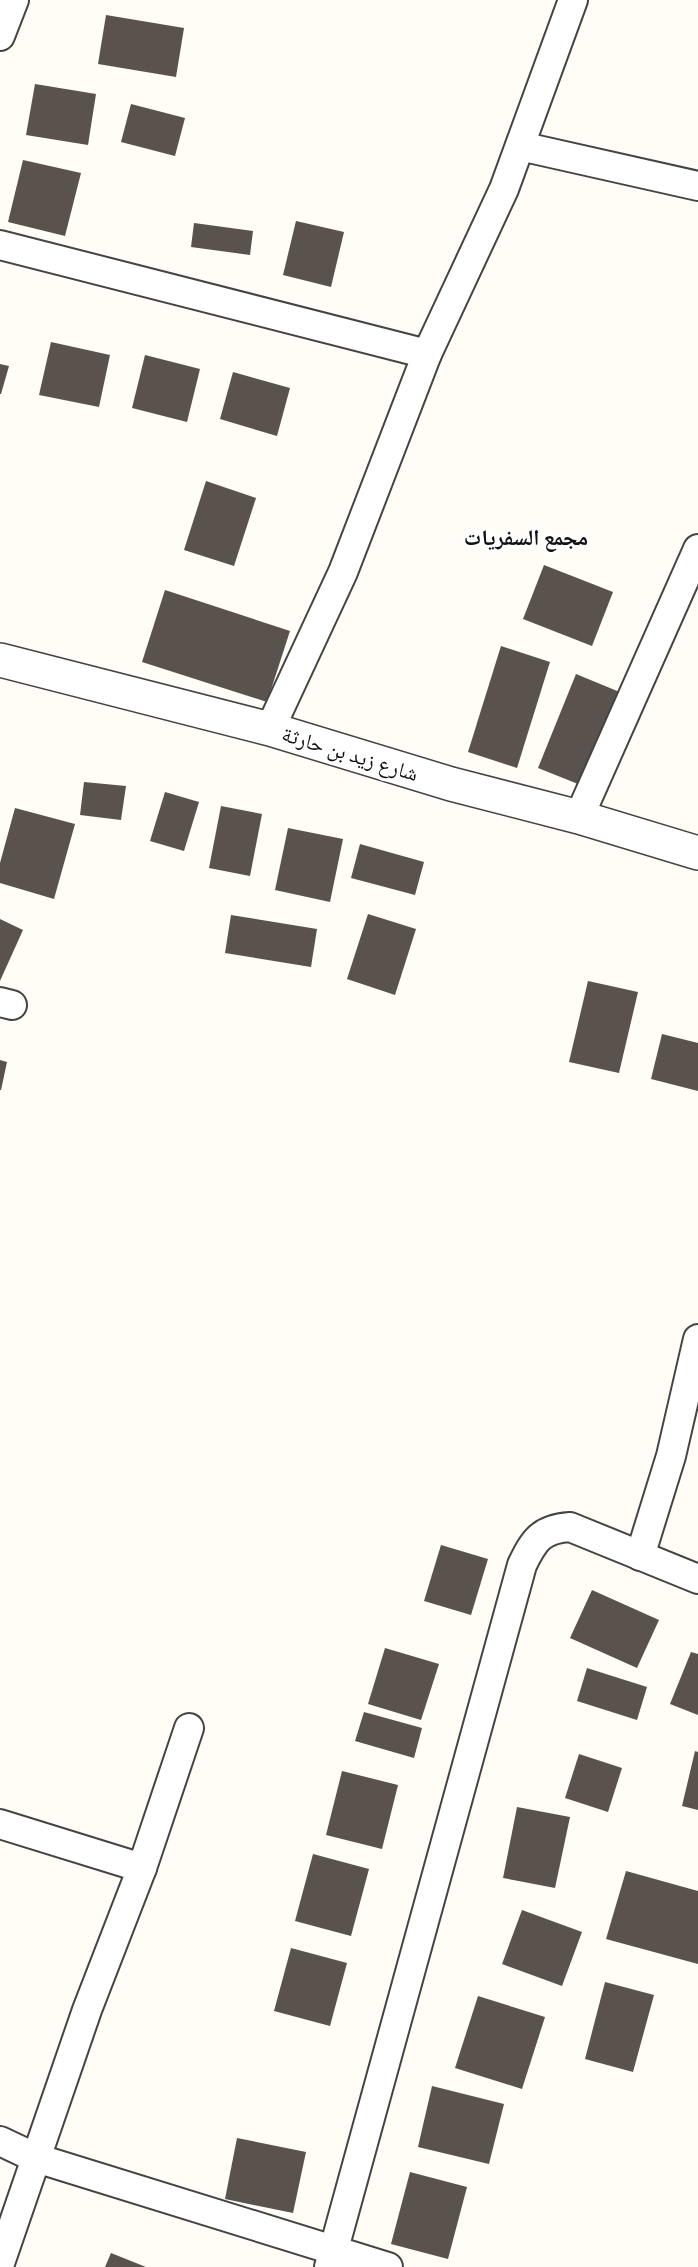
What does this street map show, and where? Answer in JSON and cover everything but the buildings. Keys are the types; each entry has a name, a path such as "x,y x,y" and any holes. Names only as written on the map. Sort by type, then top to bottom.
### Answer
{"street":[{"path":"0,36 14,0"},
{"path":"270,729 343,572 428,354 504,189 573,0"},
{"path":"520,146 698,186"},
{"path":"0,245 428,354"},
{"path":"579,818 698,549"},
{"name":"شارع زيد بن حارثة","path":"0,660 270,729 451,784 698,853"},
{"path":"640,1556 671,1456 698,1339"},
{"path":"332,2259 522,1565 531,1546 552,1528 570,1527 698,1579"},
{"path":"0,2263 87,2010 142,1868 189,1728"},
{"path":"0,1824 142,1868"},
{"path":"0,2141 36,2158 332,2259 388,2267"}],"district":[{"name":"مجمع السفريات","path":"526,537"}]}
